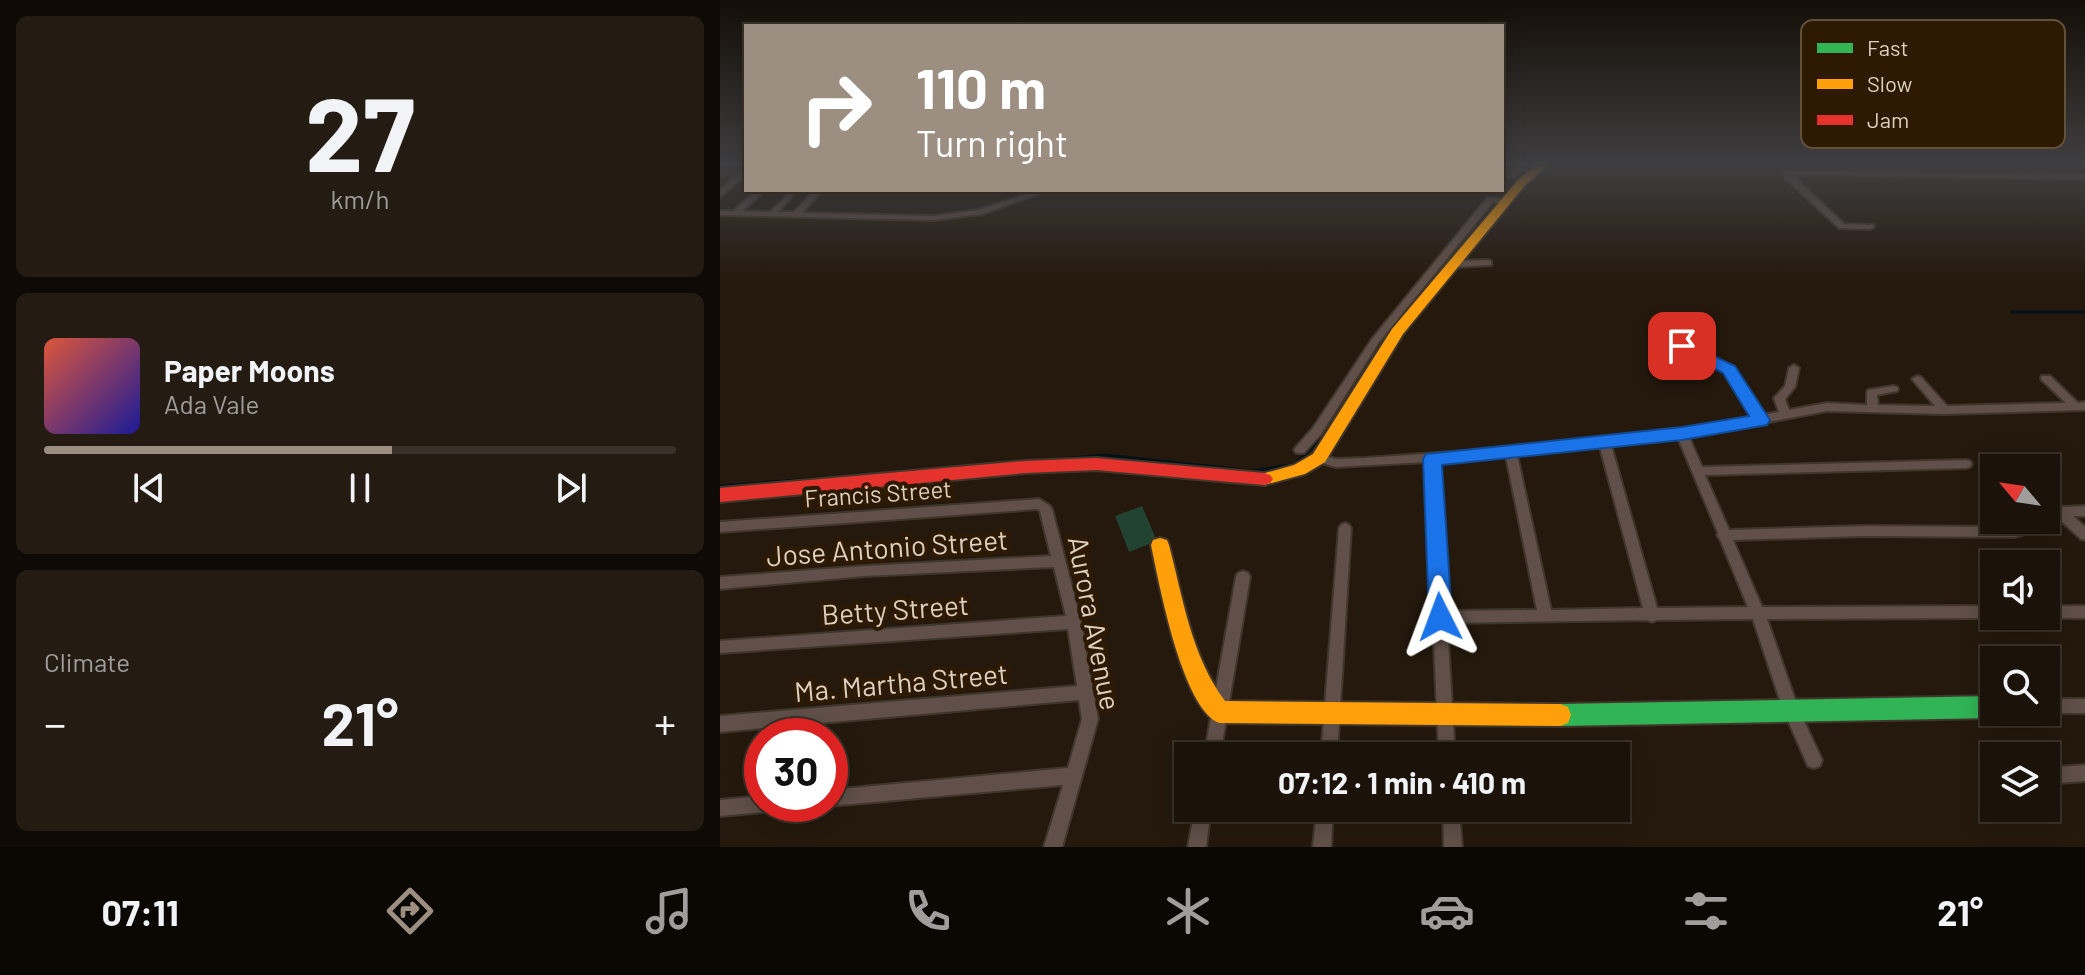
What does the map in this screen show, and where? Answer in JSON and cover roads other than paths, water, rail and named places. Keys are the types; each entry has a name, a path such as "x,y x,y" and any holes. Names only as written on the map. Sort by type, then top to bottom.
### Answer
{"street":[{"path":"735,213 746,204"},
{"path":"771,215 782,204"},
{"path":"795,216 807,204"},
{"path":"990,208 999,204"},
{"path":"720,213 930,218 961,216 1004,204"},
{"path":"1300,450 1317,431 1375,341 1487,204"},
{"path":"720,495 1025,467 1123,464 1265,479 1299,470 1319,458 1390,342 1504,204"},
{"path":"1818,204 1842,226 1870,227"},
{"path":"1454,264 1488,263"},
{"path":"1682,346 1729,370 1761,420"},
{"path":"1786,415 1779,398 1790,387 1794,368"},
{"path":"2046,378 2079,405"},
{"path":"1917,379 1944,410"},
{"path":"1873,407 1872,392 1893,389"},
{"path":"1319,458 1336,463 1511,452 1682,434 1827,407 1944,410 2079,405"},
{"path":"1682,434 1757,611 1791,709 1814,760"},
{"path":"1604,441 1652,616"},
{"path":"1511,452 1545,615"},
{"path":"1432,459 1446,742"},
{"path":"1697,471 1966,464"},
{"name":"Francis Street","path":"720,527 1039,504"},
{"name":"Aurora Avenue","path":"1039,504 1046,509 1074,622 1090,719 1053,847"},
{"path":"2060,512 2085,511"},
{"path":"2060,512 2085,535"},
{"path":"1330,742 1345,528"},
{"path":"1723,535 1980,532"},
{"path":"1160,545 1210,707 1219,712 1332,712 1445,717 1980,707"},
{"name":"Jose Antonio Street","path":"720,583 865,571 1058,561"},
{"path":"1214,742 1243,577"},
{"path":"1440,617 1652,616 1757,611 1980,612"},
{"path":"2060,612 2085,612"},
{"name":"Betty Street","path":"720,647 1074,622"},
{"name":"Ma. Martha Street","path":"720,724 1086,692"},
{"path":"2060,706 2085,706"},
{"path":"2060,775 2085,773"},
{"path":"848,796 1073,776"},
{"path":"720,808 744,806"},
{"path":"1197,847 1201,822"},
{"path":"1322,847 1324,822"},
{"path":"1452,822 1453,847"}],"waterway":[{"path":"1430,282 1496,204"},
{"path":"1051,460 1104,455 1253,471 1295,464 1314,445 1379,343 1431,280"},
{"path":"2012,312 2085,312"},
{"path":"720,486 840,477"}]}
